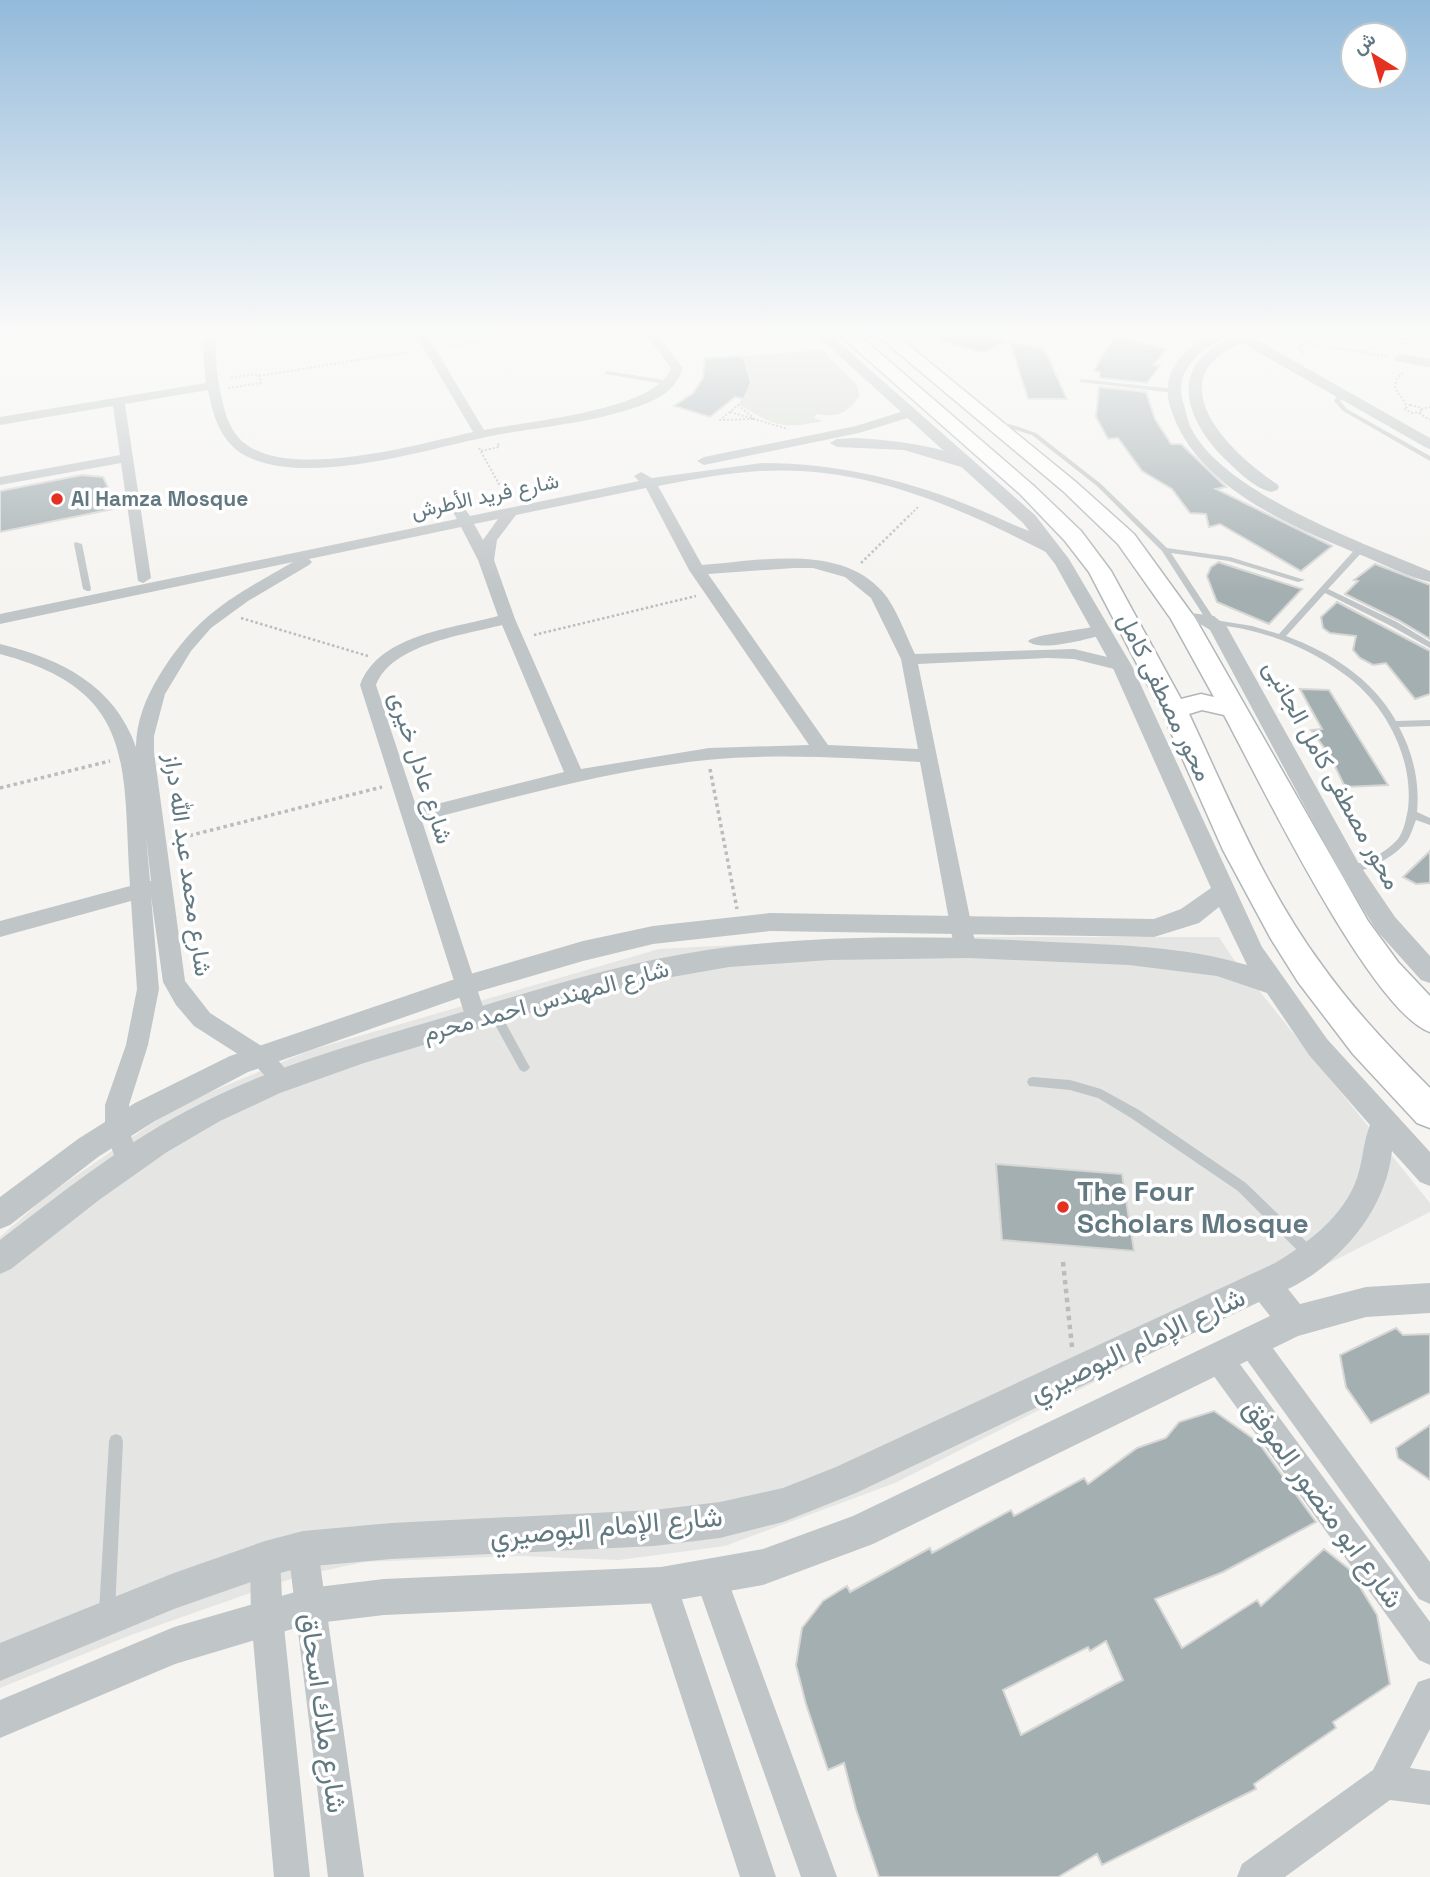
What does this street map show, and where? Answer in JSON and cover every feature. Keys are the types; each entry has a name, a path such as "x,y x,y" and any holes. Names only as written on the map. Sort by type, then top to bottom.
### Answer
{"main road":[{"name":"محور مصطفى كامل","path":"930,418 979,466 1052,514 1101,571 1151,663 1238,850 1308,973 1365,1044 1430,1112"},
{"name":"محور مصطفى كامل","path":"986,418 1100,512 1126,539 1183,618 1191,668 1233,709 1357,930 1387,971 1430,1018"},
{"path":"1151,663 1169,671 1191,668"},
{"path":"1174,710 1200,702 1233,709"}],"street":[{"path":"0,421 25,418"},
{"path":"121,418 143,578"},
{"path":"224,418 228,433 249,453 278,462 324,464 567,418"},
{"path":"467,418 477,436"},
{"name":"شارع فريد الأطرش","path":"0,619 87,589 616,485 859,429 895,418"},
{"path":"916,418 979,466 1029,519 1053,550 1122,666 1222,892 1252,952 1318,1047 1430,1173"},
{"path":"1178,418 1201,454 1223,476 1298,519 1430,577"},
{"path":"1202,418 1224,452 1247,473 1283,493"},
{"path":"1381,418 1430,444"},
{"path":"1399,418 1430,433"},
{"path":"712,472 791,450 857,442 932,451 979,466"},
{"path":"0,481 126,458"},
{"name":"شارع فريد الأطرش","path":"643,479 764,467 821,469 876,478 930,494 993,519 1053,550"},
{"path":"643,479 697,570 822,750"},
{"path":"616,485 665,515"},
{"name":"شارع فريد الأطرش","path":"0,607 42,604 320,552 462,517 511,512 616,485"},
{"path":"486,560 490,540 511,512"},
{"path":"462,517 486,560 507,619 575,777"},
{"path":"1332,518 1430,562"},
{"name":"شارع محمد عبد الله دراز","path":"283,1080 261,1056 199,1019 184,1002 174,982 151,888 137,754 145,736 156,694 184,648 205,625 222,612 320,552"},
{"path":"697,570 794,563 833,568 850,574 878,596 906,652 963,935"},
{"path":"1183,618 1212,622"},
{"name":"شارع عادل خيرى","path":"485,1016 467,985 368,685 372,674 383,661 410,647 507,619"},
{"name":"محور مصطفى كامل الجانبى","path":"1212,622 1239,662 1350,870 1386,924 1430,973"},
{"path":"906,652 1058,639 1103,630"},
{"name":"شارع محمد عبد الله دراز","path":"0,649 36,657 68,672 90,688 137,754 157,844 151,888 148,989 137,1045 117,1105 117,1130"},
{"path":"906,652 1074,654 1122,666"},
{"path":"411,817 619,767 707,754 822,750 928,756"},
{"path":"0,929 151,888"},
{"name":"شارع المهندس احمد محرم","path":"0,1259 128,1161 219,1107 346,1057 557,993 690,963 753,954 963,935 1154,928 1190,916 1222,892"},
{"name":"شارع المهندس احمد محرم","path":"0,1215 117,1130 202,1082 261,1056 467,985 583,951 653,934 740,925 836,921 1195,961 1234,970 1273,985"},
{"path":"148,989 174,982"},
{"name":"شارع الإمام البوصيري","path":"0,1662 107,1618 265,1559 303,1549 391,1541 654,1528 720,1520 783,1504 844,1481 1286,1274 1312,1257 1339,1233 1363,1199 1377,1161 1377,1144 1385,1122"},
{"path":"117,1130 128,1161"},
{"path":"1264,1284 1294,1321"},
{"name":"شارع الإمام البوصيري","path":"0,1719 174,1646 309,1605 384,1597 662,1585 763,1567 860,1531 1294,1321 1366,1302 1430,1298"},
{"name":"شارع ابو منصور الموفق","path":"1251,1342 1430,1588"},
{"name":"شارع ابو منصور الموفق","path":"1218,1358 1430,1649"},
{"name":"شارع ملاك اسحاق","path":"303,1549 346,1877"},
{"name":"شارع ملاك اسحاق","path":"265,1559 267,1617 292,1877"},
{"path":"711,1578 819,1877"},
{"path":"662,1585 758,1877"},
{"path":"1255,1877 1385,1782 1430,1694"},
{"path":"1385,1782 1430,1788"}],"lane":[{"path":"1358,418 1430,459"},
{"path":"993,423 1020,428 1038,436 1100,485 1165,550 1212,622 1249,627 1281,637 1350,674 1377,698 1396,724 1412,769 1414,815 1404,838 1394,848 1382,858 1350,870"},
{"path":"78,544 87,589"},
{"path":"1281,637 1361,548"},
{"path":"1165,550 1230,559 1301,580"},
{"path":"1324,590 1394,624 1430,646"},
{"path":"1396,724 1430,723"},
{"path":"1414,815 1430,822"},
{"path":"485,1016 524,1067"},
{"path":"1033,1082 1070,1085 1101,1094 1135,1114 1242,1187 1266,1208 1312,1257"},
{"path":"107,1618 116,1441"}],"path":[{"path":"723,418 720,420 755,419"},
{"path":"750,418 755,419"},
{"path":"477,436 500,486"},
{"path":"850,574 930,494"},
{"path":"516,639 712,592"},
{"path":"244,620 383,661"},
{"path":"0,788 137,754"},
{"path":"707,754 740,925"},
{"path":"157,844 399,783"},
{"path":"1063,1262 1075,1373"}],"shaded area":[{"path":"761,418 814,418 823,421 787,425"},
{"path":"885,937 1219,937 1232,957 1430,1203 1430,1212 895,1483 725,1546 619,1560 518,1556 364,1562 296,1577 131,1635 0,1688 0,1237 48,1195 179,1105 311,1050 659,949"}],"building":[{"path":"1096,418 1155,418 1171,444 1181,444 1226,487 1216,489 1332,546 1301,571 1220,524 1209,527 1206,514 1190,513 1172,489 1142,471 1118,438 1108,439"},
{"name":"Al Hamza Mosque","path":"82,475 103,477 118,508 0,532 0,491"},
{"path":"1219,562 1302,589 1269,624 1217,602 1207,576 1211,567"},
{"path":"1375,564 1430,585 1430,639 1345,594 1358,581 1354,580"},
{"path":"1337,602 1430,651 1430,694 1415,699 1386,663 1373,665 1360,658 1353,650 1356,636 1330,633 1323,628 1321,617"},
{"path":"1300,689 1329,690 1388,785 1345,787 1329,754 1311,730 1322,729"},
{"path":"1430,851 1430,883 1416,884 1403,877"},
{"name":"The Four Scholars Mosque","path":"996,1164 1122,1174 1134,1251 1002,1240"},
{"path":"1396,1328 1403,1335 1430,1334 1430,1393 1371,1423 1346,1387 1340,1355"},
{"path":"1214,1411 1258,1442 1316,1522 1223,1572 1155,1599 1182,1648 1257,1600 1261,1606 1324,1549 1349,1569 1377,1615 1390,1684 1333,1722 1336,1728 1254,1784 1256,1789 1102,1865 1097,1854 1058,1877 879,1877 844,1763 828,1770 806,1704 796,1665 802,1628 823,1601 847,1586 850,1592 930,1548 932,1553 1011,1510 1014,1516 1084,1478 1088,1484 1137,1448 1166,1438 1179,1422","holes":["1106,1641 1123,1680 1021,1735 1003,1690 1088,1647 1090,1651"]},
{"path":"1430,1425 1430,1480 1398,1458 1396,1448"}],"place":[{"name":"Al Hamza Mosque","path":"57,499"},
{"name":"The Four Scholars Mosque","path":"1063,1207"}]}
